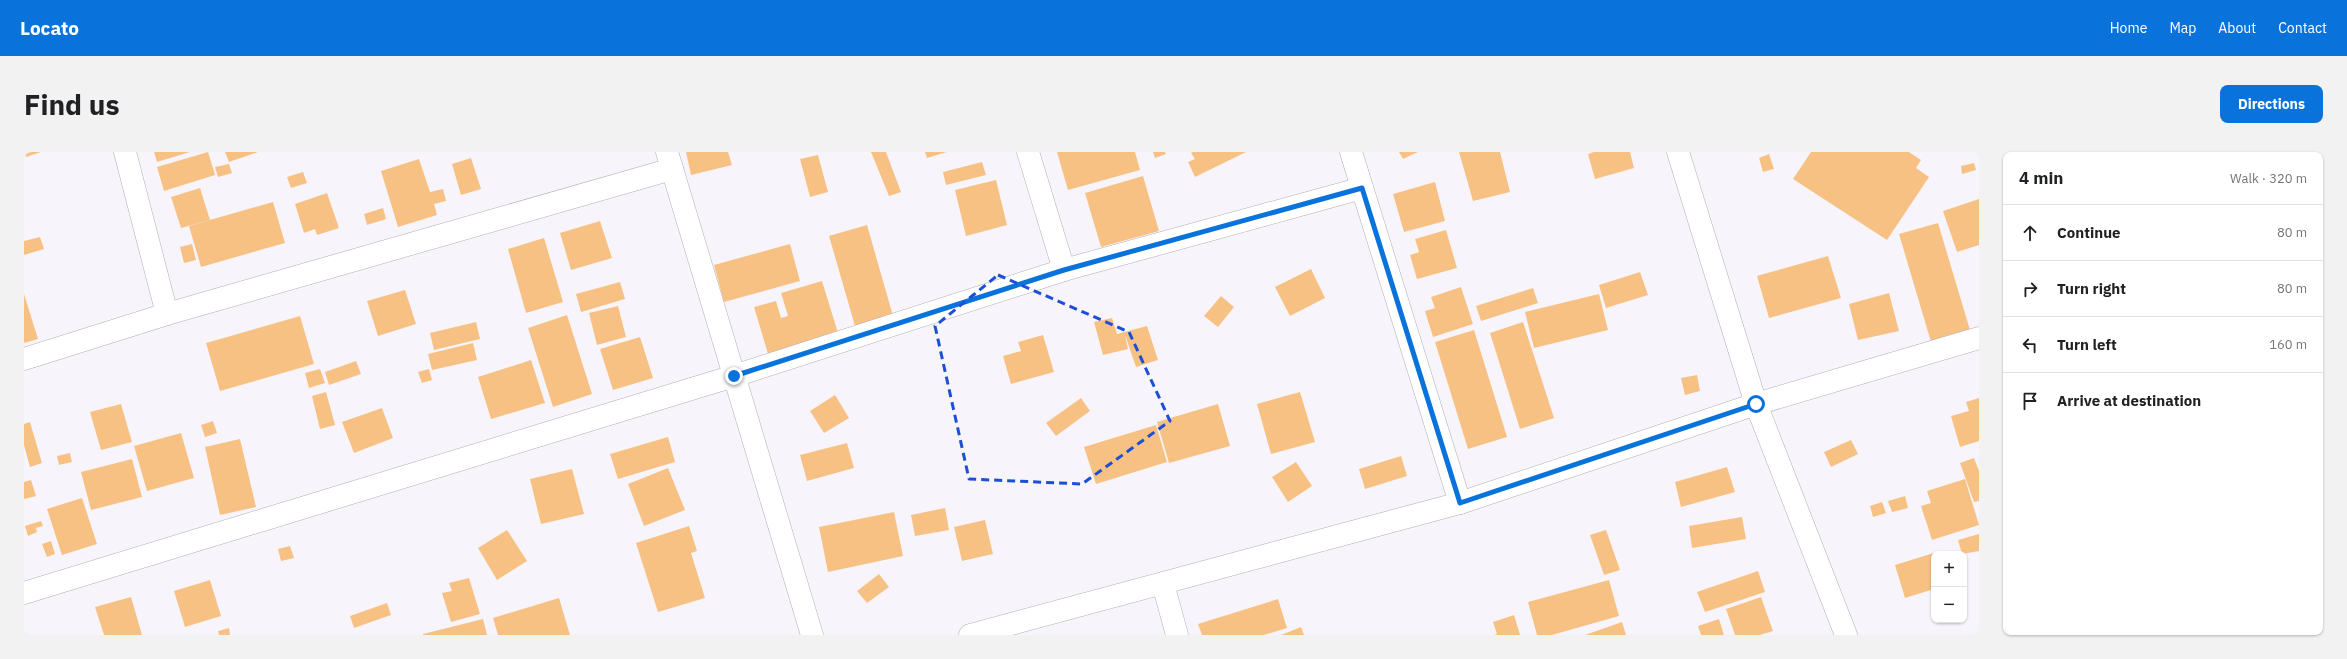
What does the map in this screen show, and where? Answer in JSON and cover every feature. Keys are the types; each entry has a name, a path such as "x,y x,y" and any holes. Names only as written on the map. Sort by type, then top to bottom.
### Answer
{"street":[{"path":"125,152 167,314"},
{"path":"1028,152 1064,270"},
{"path":"1351,152 1460,503"},
{"path":"1678,152 1756,404 1846,635"},
{"path":"24,360 167,314 669,161 812,635"},
{"path":"24,593 734,376 1064,270 1362,188"},
{"path":"970,635 1460,503 1756,404 1979,338"},
{"path":"1163,584 1177,635"}],"highlighted area":[{"path":"998,275 1129,332 1170,421 1082,484 969,479 935,326"}],"building":[{"path":"24,152 41,152 26,157"},
{"path":"154,152 190,152 157,162"},
{"path":"208,152 215,175 164,191 157,167"},
{"path":"225,152 258,152 229,162"},
{"path":"686,152 728,152 732,165 691,175"},
{"path":"871,152 886,152 901,192 889,196"},
{"path":"925,152 947,152 927,158"},
{"path":"1057,152 1135,152 1140,170 1068,190"},
{"path":"1153,152 1165,152 1166,154 1155,158"},
{"path":"1246,152 1195,177 1188,162 1195,159 1191,153"},
{"path":"1399,152 1418,152 1403,159"},
{"path":"1459,152 1500,152 1510,192 1473,201"},
{"path":"1594,152 1630,152 1634,168 1595,179 1588,154"},
{"path":"1811,152 1909,152 1921,160 1916,168 1929,177 1887,240 1793,179"},
{"path":"1769,154 1774,169 1763,172 1759,158"},
{"path":"818,155 828,192 810,197 800,159"},
{"path":"471,158 481,189 461,195 452,164"},
{"path":"419,159 430,192 443,189 446,201 434,204 437,215 398,227 381,171"},
{"path":"982,162 986,175 946,185 943,172"},
{"path":"1974,163 1976,170 1962,174 1961,166"},
{"path":"229,164 232,173 218,177 215,167"},
{"path":"303,172 307,183 291,188 287,177"},
{"path":"1143,176 1159,231 1101,247 1085,193"},
{"path":"996,180 1007,225 966,236 955,190"},
{"path":"1435,182 1445,221 1404,232 1393,194"},
{"path":"200,188 210,220 181,228 171,197"},
{"path":"327,193 339,228 317,235 315,229 304,233 295,204"},
{"path":"1979,199 1979,245 1957,252 1943,211"},
{"path":"273,202 285,243 201,267 189,226"},
{"path":"383,208 386,219 367,225 364,214"},
{"path":"600,221 612,258 571,270 560,233"},
{"path":"1938,223 1970,330 1931,342 1899,234"},
{"path":"867,225 893,316 855,326 829,236"},
{"path":"1446,230 1457,268 1417,279 1410,255 1419,252 1415,239"},
{"path":"40,237 44,249 24,255 24,241"},
{"path":"544,238 563,302 526,313 508,249"},
{"path":"192,244 196,260 184,263 180,247"},
{"path":"790,244 800,281 724,302 714,265"},
{"path":"1828,256 1841,298 1769,318 1757,276"},
{"path":"1311,269 1325,298 1290,316 1275,287"},
{"path":"1640,272 1648,295 1606,308 1599,285"},
{"path":"822,281 838,333 768,354 754,307 776,301 781,318 788,316 781,293"},
{"path":"620,282 625,299 581,312 576,294"},
{"path":"1461,287 1473,324 1433,337 1425,311 1435,308 1431,297"},
{"path":"1533,288 1538,303 1481,321 1476,306"},
{"path":"405,290 416,324 378,336 367,301"},
{"path":"1889,293 1899,331 1858,340 1849,304"},
{"path":"24,294 38,339 24,343"},
{"path":"1599,294 1608,330 1534,348 1525,312"},
{"path":"1221,296 1234,307 1218,327 1204,316"},
{"path":"618,306 626,337 597,345 589,313"},
{"path":"567,315 592,394 553,407 528,328"},
{"path":"300,316 314,364 220,391 206,343"},
{"path":"1112,318 1117,334 1147,326 1158,360 1136,367 1125,335 1128,349 1103,355 1094,322"},
{"path":"476,322 480,339 434,350 430,333"},
{"path":"1523,322 1554,418 1520,429 1490,333"},
{"path":"1474,330 1507,437 1468,449 1435,342"},
{"path":"1043,335 1054,372 1011,384 1003,356 1021,351 1018,342"},
{"path":"640,337 653,378 613,390 600,349"},
{"path":"473,343 477,360 432,370 428,354"},
{"path":"531,360 545,403 491,419 478,377"},
{"path":"356,361 361,374 329,385 325,372"},
{"path":"320,369 325,383 309,388 305,373"},
{"path":"429,369 432,380 422,383 418,372"},
{"path":"1697,375 1700,391 1685,395 1681,378"},
{"path":"326,392 335,425 320,429 312,396"},
{"path":"1300,392 1315,442 1271,454 1257,404"},
{"path":"835,395 849,418 824,433 810,411"},
{"path":"1081,398 1090,411 1056,436 1046,423"},
{"path":"1979,398 1979,441 1960,447 1951,416 1969,411 1966,402"},
{"path":"121,404 132,442 101,450 90,412"},
{"path":"1218,404 1230,446 1169,463 1157,422"},
{"path":"382,408 393,438 354,453 342,422"},
{"path":"213,421 217,433 205,437 201,425"},
{"path":"30,422 42,463 30,467 24,445 24,424"},
{"path":"1156,425 1167,462 1096,484 1084,447"},
{"path":"181,433 194,478 147,491 134,446"},
{"path":"668,437 675,462 618,479 610,454"},
{"path":"240,439 256,507 220,515 205,447"},
{"path":"1851,440 1858,454 1831,467 1824,452"},
{"path":"847,443 854,468 807,481 800,455"},
{"path":"70,453 72,462 59,465 57,456"},
{"path":"1401,456 1407,476 1365,489 1359,469"},
{"path":"1974,458 1979,471 1979,501 1974,502 1960,463"},
{"path":"132,459 142,497 91,510 81,472"},
{"path":"1296,462 1312,486 1288,502 1272,477"},
{"path":"1727,467 1735,492 1681,507 1675,482"},
{"path":"668,468 685,510 644,526 628,484"},
{"path":"572,469 584,514 541,524 530,479"},
{"path":"1965,479 1979,525 1932,540 1921,506 1931,503 1927,491"},
{"path":"31,480 36,496 24,499 24,482"},
{"path":"1905,496 1908,508 1892,512 1888,501"},
{"path":"82,498 97,544 62,555 47,509"},
{"path":"1882,502 1886,513 1873,517 1870,506"},
{"path":"945,508 949,530 915,536 911,515"},
{"path":"894,512 903,556 828,572 819,527"},
{"path":"1742,517 1746,539 1692,548 1689,526"},
{"path":"985,520 993,554 962,561 954,527"},
{"path":"41,521 43,526 36,528 37,532 28,536 25,526"},
{"path":"689,526 697,551 691,553 705,598 658,612 636,543"},
{"path":"507,530 527,561 497,580 478,548"},
{"path":"1606,530 1620,570 1604,575 1590,535"},
{"path":"1979,534 1979,551 1967,553 1967,551 1961,551 1958,540"},
{"path":"51,541 55,554 47,557 42,544"},
{"path":"290,546 294,558 281,561 278,549"},
{"path":"1931,554 1931,590 1905,598 1895,565"},
{"path":"1758,571 1765,592 1705,612 1697,592"},
{"path":"879,574 889,587 867,603 857,591"},
{"path":"469,578 480,614 451,622 442,593 452,591 449,583"},
{"path":"210,580 221,616 185,627 174,591"},
{"path":"1609,580 1619,616 1552,635 1537,635 1528,602"},
{"path":"131,597 142,635 104,635 95,607"},
{"path":"1761,597 1773,631 1760,635 1735,635 1726,609"},
{"path":"559,598 570,635 498,635 493,618"},
{"path":"1278,599 1287,628 1264,635 1202,635 1198,624"},
{"path":"387,603 391,615 354,628 350,616"},
{"path":"1514,615 1520,635 1494,635 1497,634 1493,622"},
{"path":"483,619 487,635 423,635 423,634"},
{"path":"1719,619 1724,635 1701,635 1698,626"},
{"path":"1622,622 1626,635 1585,635"},
{"path":"1301,627 1304,635 1281,635"},
{"path":"229,628 230,635 219,635 218,631"}],"route":[{"path":"734,376 1064,270 1362,188 1460,503 1756,404"}]}
